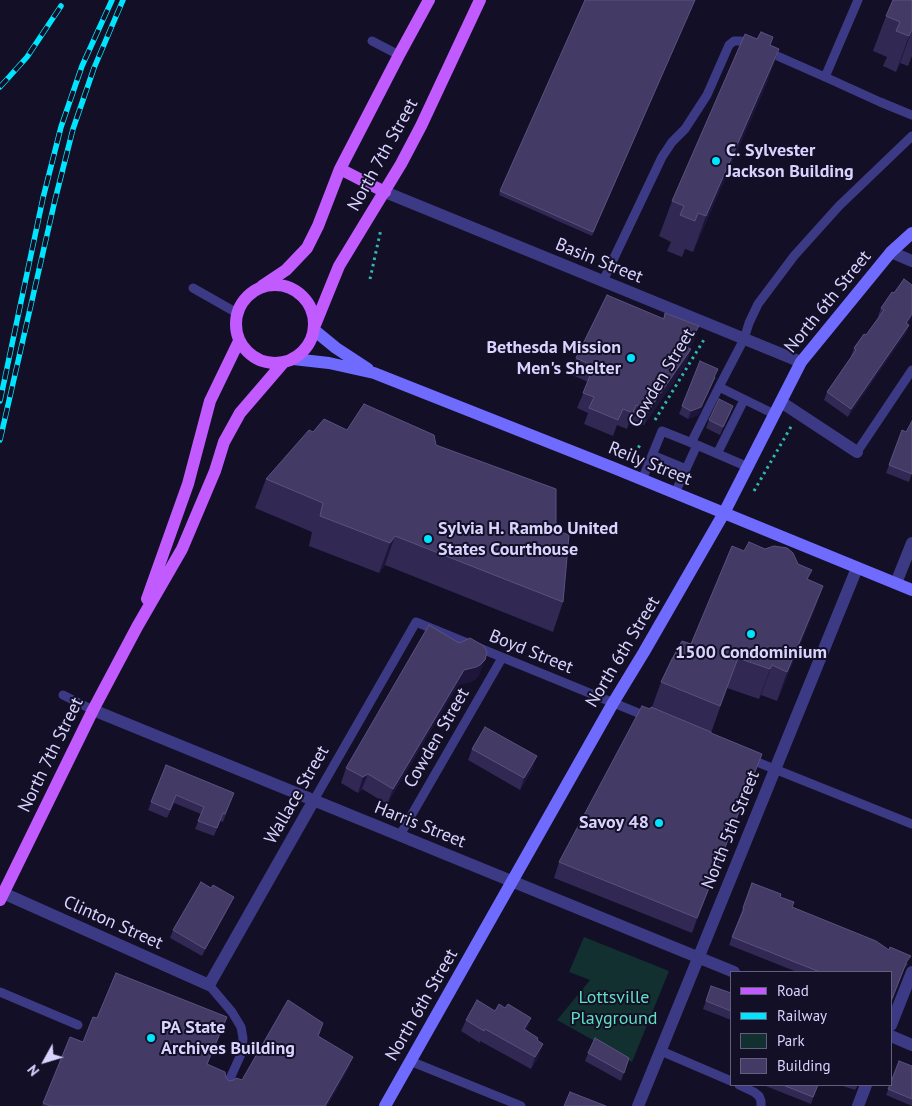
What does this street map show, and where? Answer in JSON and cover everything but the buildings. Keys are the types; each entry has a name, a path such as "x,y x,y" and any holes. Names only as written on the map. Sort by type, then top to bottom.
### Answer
{"main road":[{"name":"North 7th Street","path":"237,313 242,302 251,292 286,270 307,248 318,226 340,169 429,0"},
{"name":"North 7th Street","path":"2,897 93,710 137,627 182,549 215,471 224,442 240,413 288,361 303,352 310,342 339,266 385,192 421,126 480,0"},
{"path":"340,169 385,192"},
{"name":"North 6th Street","path":"384,1106 613,703 724,513 801,362 891,252 912,233"},
{"path":"262,286 274,284 287,286 298,292 307,301 313,312 315,328"},
{"path":"237,313 236,332 239,341 247,352 258,360 270,363 288,361"},
{"name":"Reily Street","path":"315,328 340,351 374,373"},
{"name":"North 7th Street","path":"137,627 188,484 210,401 239,341"},
{"name":"Reily Street","path":"288,361 329,363 374,373 624,472 912,590"}],"street":[{"name":"Basin Street","path":"385,192 801,362"},
{"path":"891,252 912,262"},
{"path":"781,402 857,452"},
{"path":"896,584 912,543"},
{"name":"North 5th Street","path":"638,1106 857,568"},
{"name":"Harris Street","path":"93,710 731,971"},
{"name":"Wallace Street","path":"209,985 314,800"},
{"name":"Clinton Street","path":"2,897 209,985"},
{"path":"892,1022 912,972"},
{"path":"892,1036 912,1045"},
{"path":"858,1106 866,1086"}],"lane":[{"path":"826,77 858,0"},
{"path":"372,41 399,55"},
{"path":"603,281 662,157 672,142 685,129 706,95 729,45 734,41 741,41 912,116"},
{"path":"675,493 719,387 744,339 758,304 794,256 839,206 912,136"},
{"path":"193,288 237,313"},
{"path":"857,452 912,370"},
{"path":"719,387 774,414"},
{"path":"717,454 744,400"},
{"path":"642,480 662,430 748,467"},
{"path":"652,455 686,469"},
{"name":"Boyd Street","path":"416,622 661,722"},
{"name":"Wallace Street","path":"314,800 416,622"},
{"name":"Cowden Street","path":"400,836 502,658"},
{"path":"63,696 93,710"},
{"path":"740,755 912,824"},
{"path":"209,985 232,1012 241,1027 243,1038 242,1052 228,1083"},
{"path":"0,992 78,1025"},
{"path":"661,1051 730,1081"},
{"path":"410,1061 521,1106"},
{"path":"740,1086 759,1096 761,1106"}],"path":[{"name":"Cowden Street","path":"651,427 712,326"},
{"path":"751,496 791,426"},
{"name":"Cowden Street","path":"624,472 646,435"}],"green space":[{"name":"Lottsville Playground","path":"584,937 669,971 632,1062 557,1020 590,980 569,972"}],"railway":[{"path":"0,401 43,198 61,127 82,66 112,0"},
{"path":"0,440 73,129 94,68 123,0"},
{"path":"0,87 27,57 61,6"}],"place":[{"name":"C. Sylvester Jackson Building","path":"716,161"},
{"name":"Bethesda Mission Men's Shelter","path":"631,358"},
{"name":"Sylvia H. Rambo United States Courthouse","path":"428,539"},
{"name":"1500 Condominium","path":"751,634"},
{"name":"Savoy 48","path":"659,823"},
{"name":"PA State Archives Building","path":"151,1038"}]}
